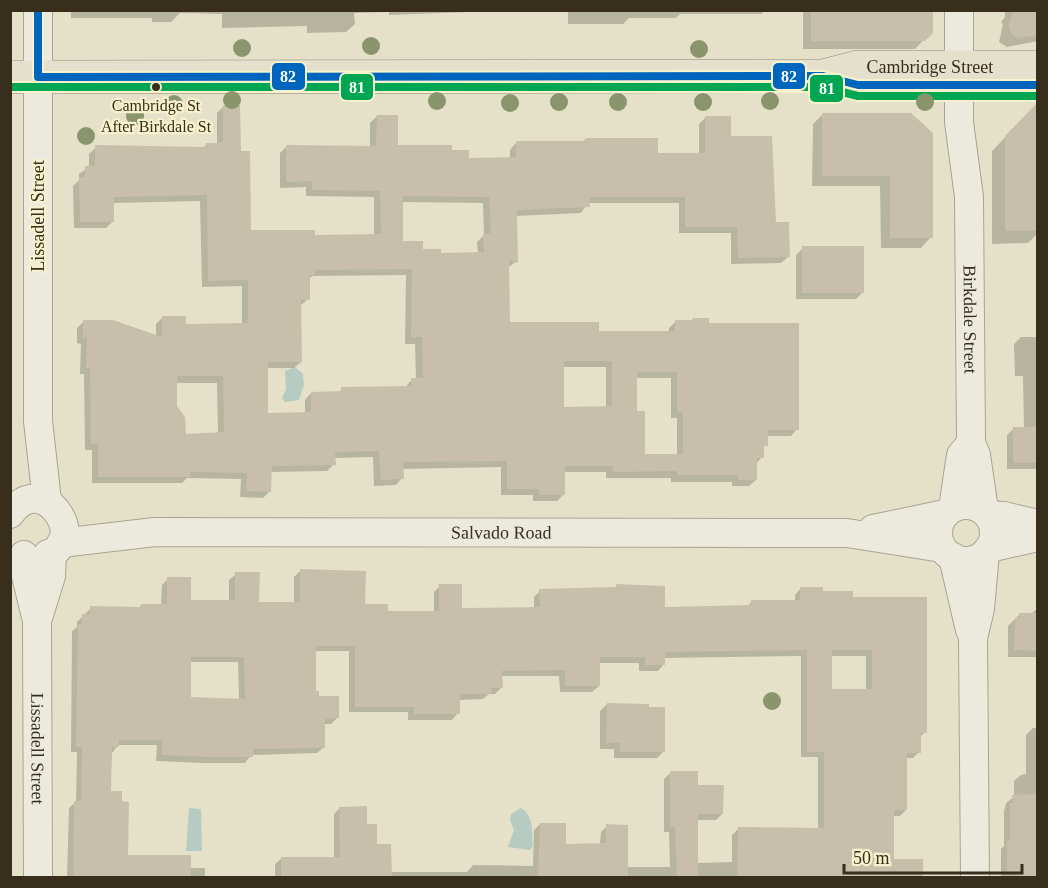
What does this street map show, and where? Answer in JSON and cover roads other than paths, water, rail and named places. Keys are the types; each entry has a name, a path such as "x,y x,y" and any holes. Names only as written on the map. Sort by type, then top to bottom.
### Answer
{"main road":[{"name":"Cambridge Street","path":"24,77 823,76 858,85 968,76 1038,67"},
{"name":"Cambridge Street","path":"968,76 1038,86"}],"street":[{"name":"Lissadell Street","path":"37,621 51,576 35,519 38,421 24,77 38,10"},
{"name":"Birkdale Street","path":"959,10 977,152 969,197 971,443 976,454 986,513"},
{"name":"Birkdale Street","path":"968,76 977,10"},
{"name":"Birkdale Street","path":"949,511 961,454 971,443"},
{"path":"973,638 948,553 938,532 949,511 969,505 986,513 1038,524"},
{"name":"Salvado Road","path":"17,549 37,557 35,519 155,532 847,532 902,525 949,511"},
{"path":"975,878 973,638 980,609 987,550 993,537 986,513"},
{"name":"Salvado Road","path":"847,532 948,553"},
{"path":"948,553 965,561 987,550 1038,537"},
{"name":"Lissadell Street","path":"17,549 37,621 38,878"}],"place":[{"name":"Cambridge St After Birkdale St","path":"156,87"}]}
